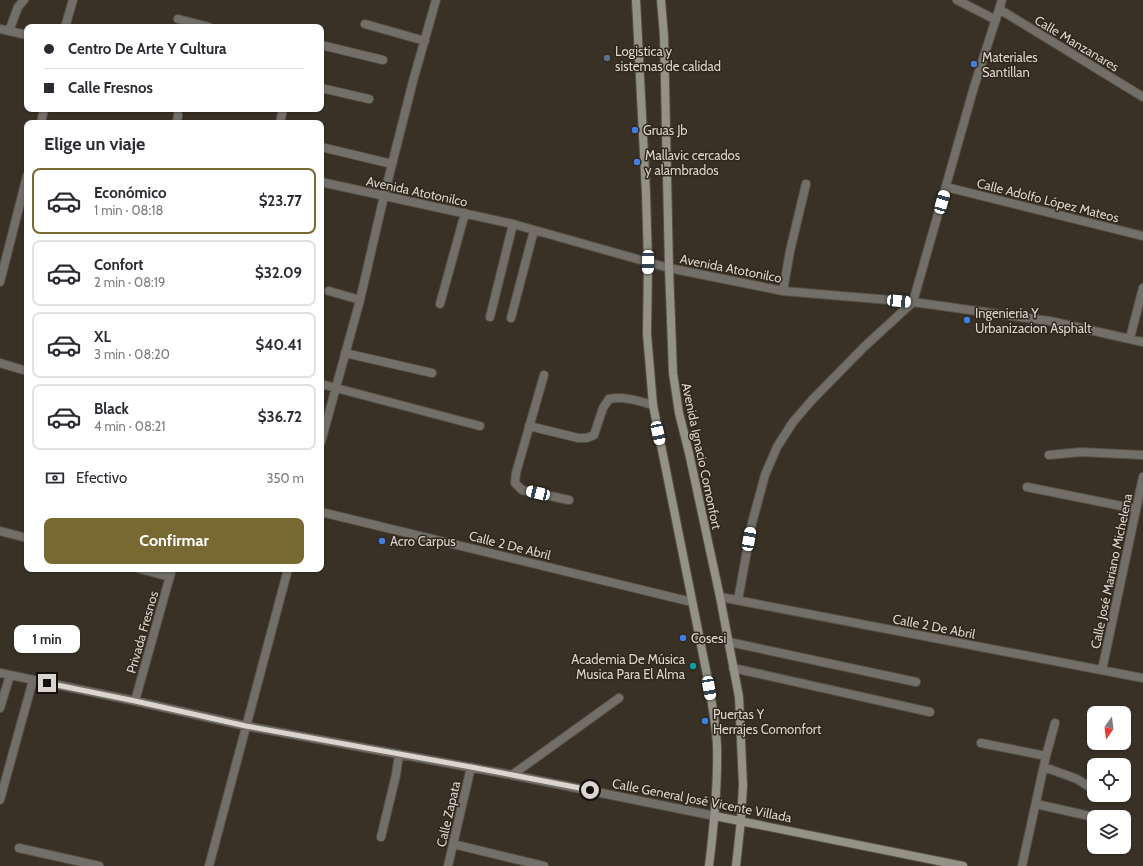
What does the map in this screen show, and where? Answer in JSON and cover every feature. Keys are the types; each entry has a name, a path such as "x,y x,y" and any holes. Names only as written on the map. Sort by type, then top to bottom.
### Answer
{"main road":[{"path":"636,0 648,262 647,334 652,405 714,712 717,744 715,816 709,866"},
{"name":"Avenida Ignacio Comonfort","path":"661,0 664,36 673,373 679,413 720,597 739,697 744,785 736,866"},
{"name":"Calle General José Vicente Villada","path":"715,816 741,820 963,866"}],"street":[{"path":"9,31 18,8 24,0"},
{"path":"66,24 73,0"},
{"path":"324,431 344,353 360,300 392,164 436,0"},
{"path":"957,0 996,20"},
{"path":"738,600 752,523 765,475 777,447 793,422 812,400 864,347 913,302 974,87 1002,0"},
{"name":"Calle Manzanares","path":"999,9 1143,97"},
{"path":"178,19 198,24"},
{"path":"365,24 425,41"},
{"path":"0,29 24,34"},
{"path":"324,46 383,60"},
{"path":"324,89 370,99"},
{"path":"324,148 392,164"},
{"name":"Avenida Atotonilco","path":"324,183 513,224 669,268 783,291 913,302 1050,321 1143,342"},
{"path":"783,291 790,251 806,184"},
{"name":"Calle Adolfo López Mateos","path":"946,187 1143,236"},
{"path":"0,282 24,188"},
{"path":"440,304 465,213"},
{"path":"490,317 513,224"},
{"path":"511,318 534,230"},
{"path":"1130,338 1143,288"},
{"path":"328,291 360,300"},
{"path":"344,353 432,373"},
{"path":"0,363 24,370"},
{"path":"544,375 516,473 515,483 522,490 569,500"},
{"path":"324,385 480,426"},
{"path":"529,426 578,438 587,438 594,435 603,408 609,399 620,398 652,405"},
{"path":"1049,455 1081,452 1143,455"},
{"name":"Calle José Mariano Michelena","path":"1102,670 1143,477"},
{"path":"1027,487 1136,509"},
{"name":"Calle 2 De Abril","path":"324,513 692,602"},
{"path":"0,531 24,537"},
{"path":"209,866 287,572"},
{"name":"Privada Fresnos","path":"135,701 171,573"},
{"name":"Calle 2 De Abril","path":"720,597 1143,678"},
{"path":"729,642 916,682"},
{"path":"733,668 930,712"},
{"name":"Calle General José Vicente Villada","path":"0,673 246,726 471,767 715,816"},
{"path":"0,708 10,675"},
{"path":"0,800 32,680"},
{"path":"512,775 619,698"},
{"path":"1022,866 1046,756 1055,723"},
{"path":"981,742 1046,756"},
{"path":"381,837 396,776 399,754"},
{"name":"Calle Zapata","path":"448,866 471,767"},
{"path":"1044,767 1077,779 1087,785"},
{"path":"1036,804 1087,815"},
{"path":"453,844 544,866"},
{"path":"19,848 99,866"}],"place":[{"name":"Logistica y sistemas de calidad","path":"607,58"},
{"name":"Materiales Santillan","path":"974,64"},
{"name":"Gruas Jb","path":"635,130"},
{"name":"Mallavic cercados y alambrados","path":"637,162"},
{"name":"Ingenieria Y Urbanizacion Asphalt","path":"967,320"},
{"name":"Acro Carpus","path":"382,541"},
{"name":"Cosesi","path":"683,638"},
{"name":"Academia De Música Musica Para El Alma","path":"693,666"},
{"name":"Puertas Y Herrajes Comonfort","path":"705,721"}],"route":[{"path":"47,683 246,726 590,790"}]}
